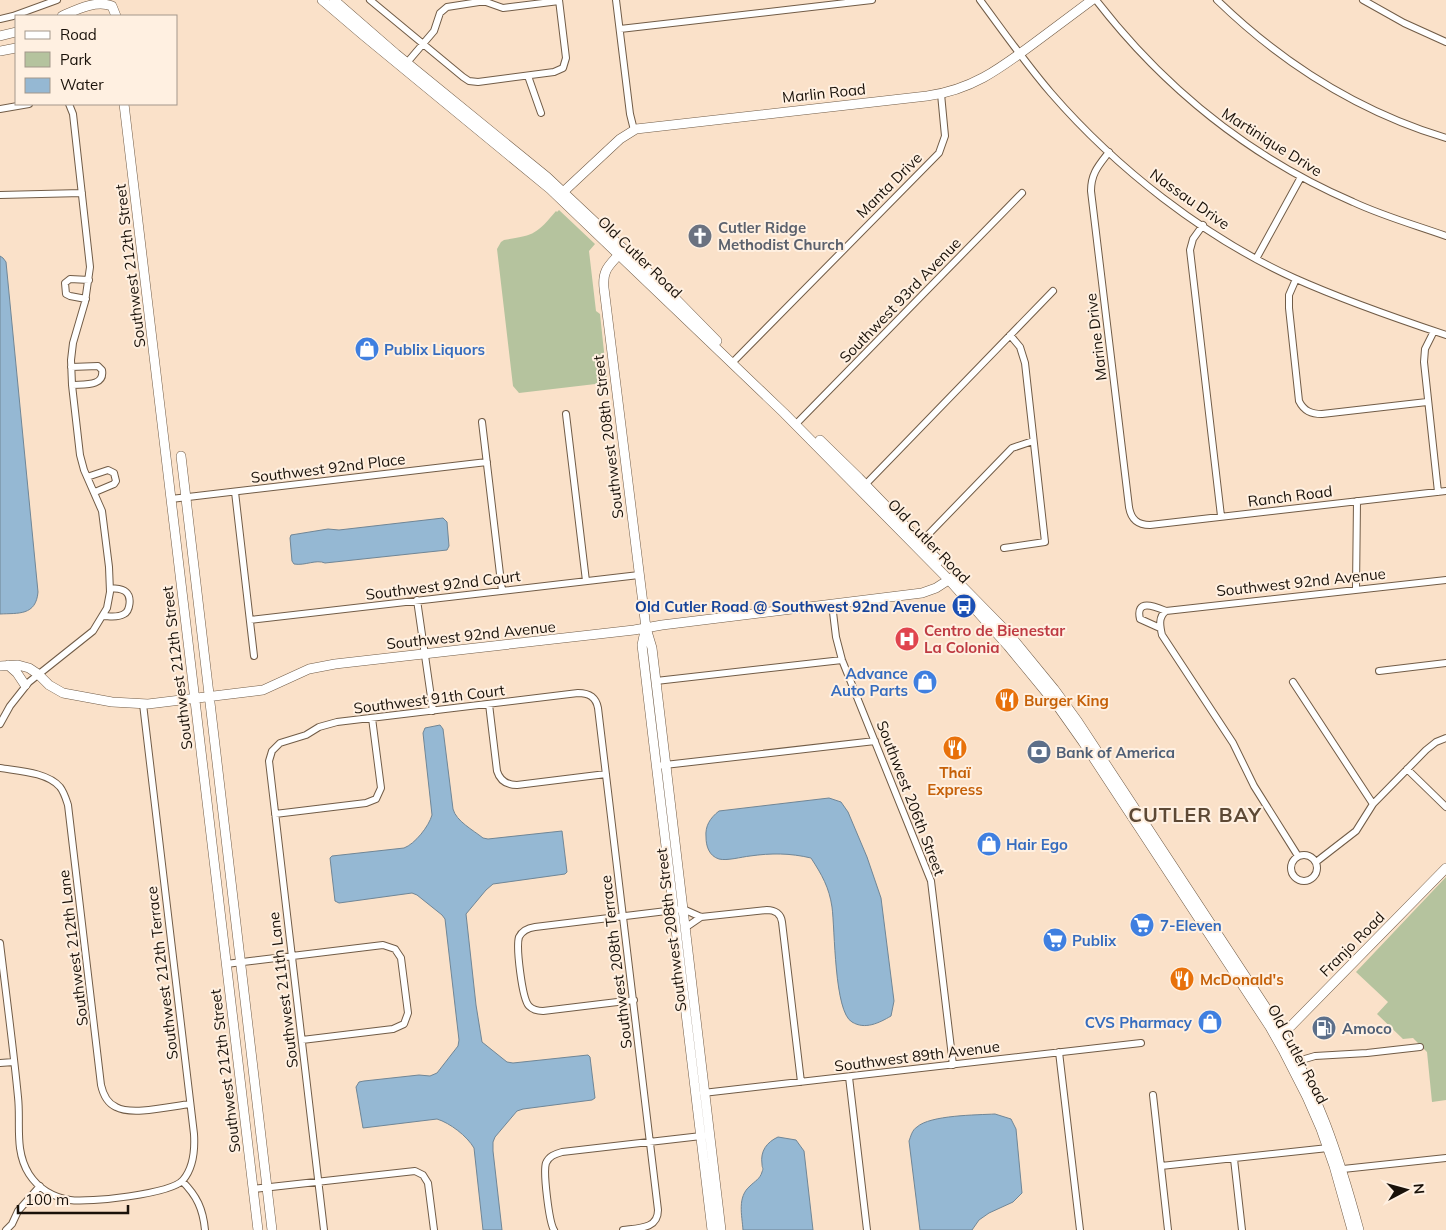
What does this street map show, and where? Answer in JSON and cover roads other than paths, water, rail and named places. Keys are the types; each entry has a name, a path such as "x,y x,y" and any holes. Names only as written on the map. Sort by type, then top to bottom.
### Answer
{"street":[{"path":"0,18 12,16 57,0"},
{"path":"64,15 89,2 100,0 112,6 116,15"},
{"name":"Old Cutler Road","path":"322,0 534,165 561,195 798,422 951,578 1009,634 1104,760 1144,829"},
{"name":"Old Cutler Road","path":"334,0 405,66"},
{"path":"370,0 422,44 463,77 473,82 556,72 565,66 566,58 559,0 503,8 483,2 449,6 441,11 435,29 422,44 405,66"},
{"path":"616,0 630,114 634,130"},
{"path":"620,28 872,0"},
{"name":"Nassau Drive","path":"980,0 1052,94 1109,152 1160,195 1202,225 1256,258 1296,279 1352,302 1446,334"},
{"name":"Marlin Road","path":"561,195 620,139 634,130 644,127 941,94 960,88 1000,69 1092,0"},
{"name":"Martinique Drive","path":"1096,0 1130,42 1180,92 1238,138 1301,177 1367,208 1446,236"},
{"path":"1217,0 1265,42 1324,84 1378,112 1423,131 1446,138"},
{"path":"1362,0 1404,23 1446,42"},
{"path":"0,36 15,32"},
{"path":"0,51 15,48"},
{"path":"528,76 541,113"},
{"name":"Manta Drive","path":"734,362 938,153 945,136 941,94"},
{"path":"0,109 23,105"},
{"path":"0,724 25,685 88,636 103,616 109,600 110,588 104,519 100,503 80,455 72,385 71,367 75,334 86,299 89,280 89,250 73,114 69,105"},
{"name":"Southwest 212th Street","path":"124,105 258,1230"},
{"name":"Marine Drive","path":"1109,152 1093,174 1092,191 1129,507 1131,516 1137,522"},
{"path":"1256,258 1301,177"},
{"path":"0,195 82,193"},
{"name":"Southwest 93rd Avenue","path":"798,422 1022,193"},
{"path":"1202,225 1193,239 1190,250 1221,516"},
{"name":"Southwest 208th Street","path":"621,252 605,271 604,282 639,575 656,681 661,765"},
{"path":"86,299 66,294 64,288 65,283 70,279 89,280"},
{"path":"1296,279 1289,295 1289,308 1298,394 1301,405 1306,410 1314,414 1322,414 1428,402"},
{"path":"863,487 1053,291"},
{"path":"1434,330 1427,344 1424,357 1438,492"},
{"path":"1004,548 1045,542 1022,353 1020,347 1010,335"},
{"path":"71,367 98,366 103,374 102,378 97,382 72,385"},
{"path":"566,414 586,581"},
{"path":"482,422 502,591"},
{"path":"921,542 1012,448 1033,441"},
{"name":"Southwest 212th Street","path":"181,456 272,1230"},
{"name":"Southwest 92nd Place","path":"171,499 487,462"},
{"path":"88,477 108,470 114,473 116,481 114,484 95,492"},
{"name":"Old Cutler Road","path":"863,487 921,542 951,578"},
{"name":"Ranch Road","path":"1137,522 1150,525 1446,491"},
{"path":"235,492 254,656"},
{"path":"1356,589 1357,501"},
{"name":"Southwest 92nd Court","path":"250,620 639,575"},
{"name":"Southwest 92nd Avenue","path":"4,666 24,666 63,693 112,702 143,704 263,690 319,666 646,628 922,593 933,590 951,578"},
{"name":"Southwest 92nd Avenue","path":"1160,628 1140,619 1140,609 1145,605 1150,605 1164,614 1356,589 1446,580"},
{"path":"103,616 124,615 128,611 128,595 126,592 110,588"},
{"path":"417,600 433,711"},
{"name":"Southwest 206th Street","path":"832,604 836,637 842,660 932,886 953,1065"},
{"path":"1164,614 1160,628 1162,635 1233,743 1254,786 1298,856"},
{"name":"Southwest 208th Street","path":"646,628 642,645 661,765 705,1135 712,1230"},
{"path":"656,681 842,660"},
{"path":"1379,671 1446,663"},
{"path":"4,666 17,673 25,685"},
{"path":"1293,682 1373,804"},
{"name":"Old Cutler Road","path":"1051,691 1090,754 1144,829 1298,1061 1325,1132 1328,1148 1353,1224 1359,1230"},
{"name":"Southwest 91th Court","path":"274,748 324,726 340,722 578,693 590,696"},
{"name":"Southwest 208th Terrace","path":"590,696 598,706 658,1210 657,1219 651,1225 623,1230"},
{"name":"Southwest 212th Terrace","path":"143,704 194,1150 192,1163 182,1181"},
{"path":"489,704 496,768 501,779 509,784 517,785 606,774"},
{"path":"275,814 366,803 376,799 381,785 372,718"},
{"path":"1316,862 1356,832 1373,804 1431,746 1446,738"},
{"path":"661,765 875,740"},
{"name":"Southwest 211th Lane","path":"274,748 269,761 324,1230"},
{"path":"1090,754 1094,754 1099,759 1104,760"},
{"name":"Southwest 212th Lane","path":"0,768 42,777 53,782 61,788 70,812 101,1085 104,1095 111,1104 120,1109 133,1111 190,1104"},
{"path":"1407,769 1446,807"},
{"path":"1298,856 1310,856 1316,862 1316,874 1309,880 1300,880 1293,875 1291,867 1294,859 1298,856"},
{"name":"Franjo Road","path":"1279,1035 1446,868"},
{"path":"634,1000 543,1011 531,1008 526,1001 524,992 518,948 520,935 527,929 535,927 678,910 701,917 767,910 774,911 782,920 802,1082"},
{"name":"Southwest 208th Street","path":"678,910 685,928 700,1093"},
{"path":"685,928 701,917"},
{"path":"0,942 19,1108 18,1140 20,1153 30,1174 40,1186 62,1198 82,1200 155,1193 172,1188 182,1181 201,1207 205,1230"},
{"path":"226,964 383,946 392,947 397,950 401,958 408,1013 403,1025 393,1029 302,1040"},
{"name":"Old Cutler Road","path":"1279,1035 1343,1169 1353,1224"},
{"name":"Southwest 89th Avenue","path":"700,1093 1141,1043"},
{"path":"1298,1061 1315,1056 1420,1047"},
{"path":"1059,1052 1080,1230"},
{"path":"0,1064 14,1062"},
{"path":"849,1077 868,1230"},
{"path":"1152,1095 1168,1230"},
{"path":"554,1230 550,1220 545,1171 551,1156 560,1153 705,1135"},
{"name":"Southwest 208th Street","path":"705,1135 721,1230"},
{"path":"1161,1166 1328,1148"},
{"path":"1343,1169 1446,1158"},
{"path":"1234,1159 1242,1230"},
{"path":"253,1189 409,1171 421,1174 426,1178 434,1230"},
{"path":"6,1230 12,1224 18,1211 40,1186"}],"water":[{"path":"0,256 6,262 38,592 34,605 25,612 0,614"},
{"path":"443,518 447,522 449,546 447,550 325,563 294,564 292,561 291,535 328,529 339,530"},
{"path":"440,725 443,729 453,809 465,825 483,838 488,839 562,831 567,872 565,874 493,884 466,914 482,1042 507,1062 513,1063 588,1055 590,1057 595,1098 517,1111 495,1137 493,1151 502,1230 483,1230 474,1148 458,1130 437,1119 363,1128 356,1087 359,1082 364,1081 419,1075 430,1076 437,1073 458,1046 459,1040 445,919 417,895 412,893 339,903 335,901 330,858 332,856 404,848 413,843 421,834 432,815 423,733 425,728"},
{"path":"829,798 841,802 848,812 867,857 881,898 894,1001 891,1016 872,1025 857,1024 852,1022 846,1015 836,969 831,900 824,881 811,858 788,854 773,854 719,859 713,856 707,844 707,826 713,816 719,811"},
{"path":"995,1114 1011,1119 1016,1129 1022,1193 1013,1202 989,1213 979,1220 972,1230 920,1230 909,1141 913,1131 923,1123 932,1120 954,1116"},
{"path":"778,1137 796,1140 804,1151 813,1230 743,1230 741,1206 743,1195 761,1174 763,1169 763,1151"}],"place":[{"name":"Cutler Ridge Methodist Church","path":"700,236"},
{"name":"Publix Liquors","path":"367,349"},
{"name":"Old Cutler Road @ Southwest 92nd Avenue","path":"964,606"},
{"name":"Centro de Bienestar La Colonia","path":"907,639"},
{"name":"Advance Auto Parts","path":"925,682"},
{"name":"Burger King","path":"1007,700"},
{"name":"Thaï Express","path":"955,748"},
{"name":"Bank of America","path":"1039,752"},
{"name":"Hair Ego","path":"989,844"},
{"name":"7-Eleven","path":"1142,925"},
{"name":"Publix","path":"1055,940"},
{"name":"McDonald's","path":"1182,979"},
{"name":"CVS Pharmacy","path":"1210,1022"},
{"name":"Amoco","path":"1324,1028"}],"district":[{"name":"CUTLER BAY","path":"1195,814"}]}
